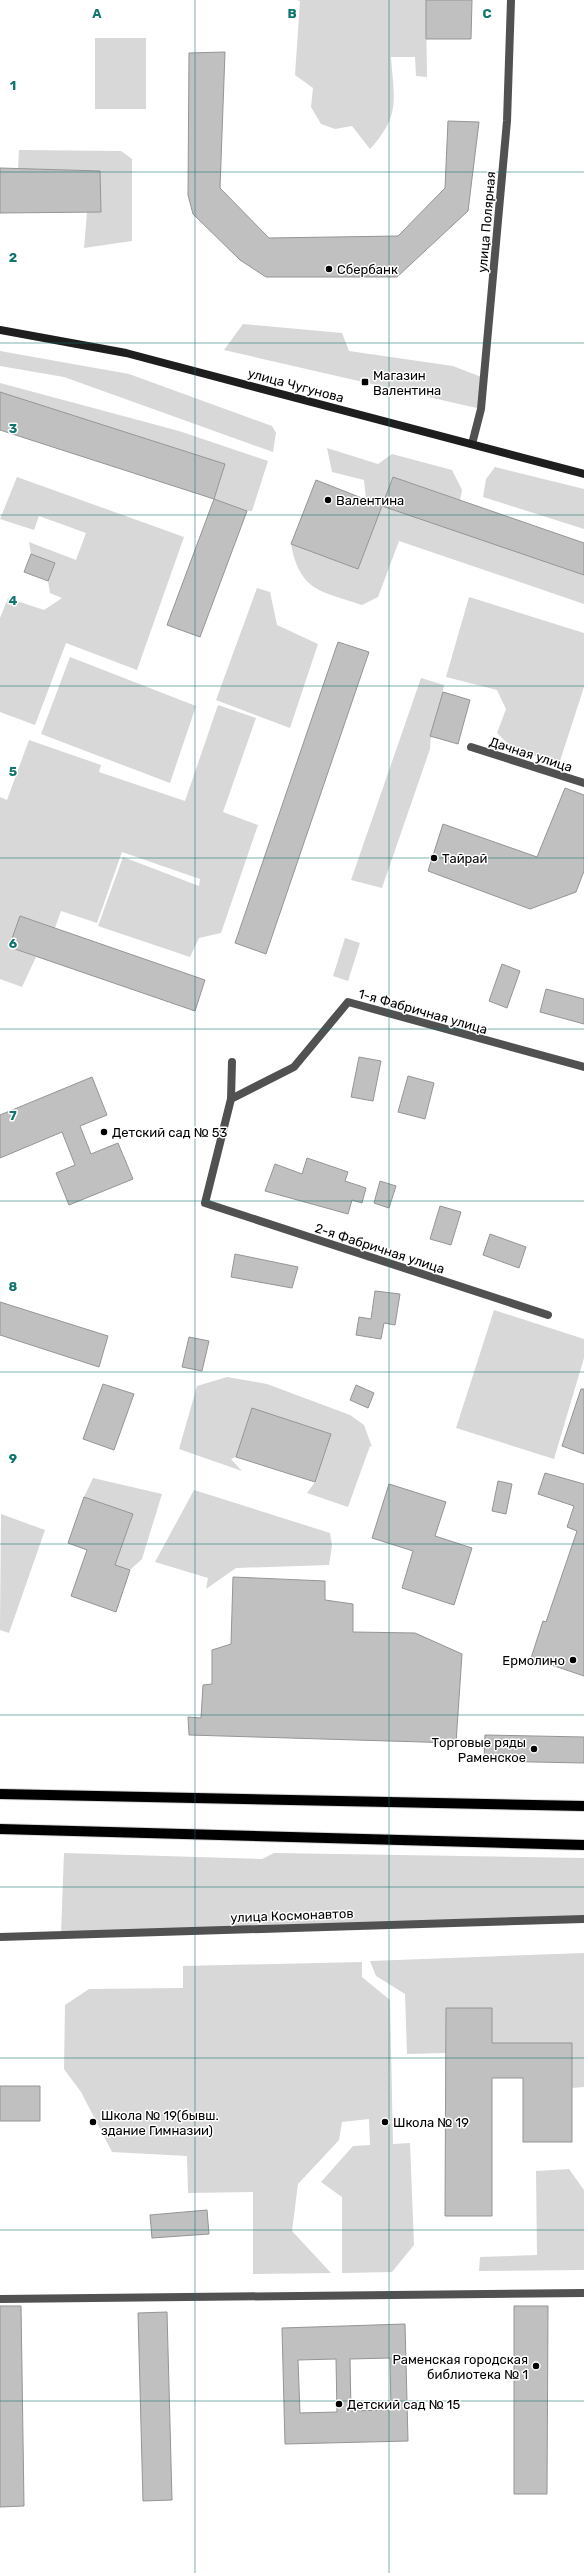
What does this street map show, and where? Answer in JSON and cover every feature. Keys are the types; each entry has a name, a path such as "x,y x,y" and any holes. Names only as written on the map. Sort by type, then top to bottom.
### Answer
{"main road":[{"name":"улица Чугунова","path":"0,330 126,353 584,474"},
{"path":"0,1794 584,1806"},
{"path":"0,1829 584,1845"}],"street":[{"name":"улица Полярная","path":"472,444 481,409 507,121 511,0"},
{"name":"Дачная улица","path":"470,747 584,783"},
{"name":"1-я Фабричная улица","path":"231,1099 294,1067 348,1002 584,1067"},
{"path":"231,1099 232,1062"},
{"name":"2-я Фабричная улица","path":"231,1099 205,1203 548,1315"},
{"name":"улица Космонавтов","path":"0,1937 584,1919"},
{"path":"0,2299 584,2293"}],"shaded area":[{"path":"297,0 426,0 427,77 416,76 415,57 391,57 394,96 391,116 380,137 370,149 352,126 335,129 321,124 311,107 313,88 295,75 300,1"},
{"path":"95,38 146,38 146,109 95,109"},
{"path":"19,150 121,151 132,159 132,241 84,248 87,212 101,212 100,171 18,169"},
{"path":"243,324 342,333 349,351 453,366 484,378 481,409 224,350"},
{"path":"0,351 129,374 272,426 276,433 273,452 64,377 0,366"},
{"path":"0,383 179,431 268,461 252,511 247,511 214,499 225,464 0,392"},
{"path":"327,448 378,464 392,454 452,470 462,490 460,500 393,477 383,506 584,575 584,604 399,541 378,597 362,605 314,587 300,572 291,544 358,569 382,506 366,499 364,480 332,472"},
{"path":"495,467 584,489 584,529 483,497 486,479"},
{"path":"17,477 184,537 137,670 66,643 35,725 0,712 0,618 8,598 44,610 62,598 50,593 48,581 55,563 31,554 29,542 76,560 86,533 39,516 34,530 0,519"},
{"path":"257,588 270,592 277,625 318,644 290,728 216,700"},
{"path":"469,597 584,633 584,687 559,764 511,747 497,733 506,709 497,690 446,677"},
{"path":"70,657 196,706 170,783 41,734"},
{"path":"421,678 444,685 443,693 430,741 430,749 382,888 351,880"},
{"path":"218,705 256,718 223,812 258,825 221,933 199,938 190,957 98,926 123,857 199,886 200,879 122,852 97,923 61,911 55,928 20,916 9,947 36,957 22,987 0,979 0,797 7,800 29,740 101,765 99,772 185,801"},
{"path":"345,938 360,943 348,981 333,976"},
{"path":"494,1310 584,1339 584,1358 554,1459 456,1428"},
{"path":"227,1377 267,1384 350,1415 364,1425 372,1447 370,1446 348,1507 307,1493 315,1482 331,1434 252,1409 236,1457 231,1459 242,1471 179,1449 197,1386"},
{"path":"93,1478 162,1494 142,1559 130,1570 115,1565 133,1514 84,1497"},
{"path":"194,1490 330,1533 332,1546 329,1565 236,1568 206,1589 208,1578 155,1562"},
{"path":"1,1514 45,1530 9,1633 0,1630"},
{"path":"64,1853 262,1859 274,1853 584,1858 584,1919 61,1934"},
{"path":"584,1953 584,2087 572,2088 572,2043 492,2043 492,2008 446,2008 446,2053 407,2054 405,1994 376,1976 370,1961"},
{"path":"362,1962 362,1977 390,2000 393,2144 410,2143 414,2245 392,2272 342,2273 342,2197 321,2182 353,2146 370,2145 369,2119 342,2122 339,2140 298,2184 292,2231 331,2273 253,2274 253,2192 188,2193 187,2156 112,2152 81,2092 64,2069 65,2005 89,1989 183,1988 183,1966"},
{"path":"569,2169 584,2190 584,2270 479,2271 480,2257 537,2255 536,2171"}],"building":[{"path":"426,0 472,0 471,39 426,39"},
{"path":"225,52 220,188 269,238 398,236 445,188 448,121 479,122 468,211 397,277 266,277 240,260 193,214 188,195 189,53"},
{"path":"0,168 100,171 101,212 0,213"},
{"path":"0,392 225,464 214,499 0,430"},
{"path":"393,477 584,543 584,575 382,506"},
{"path":"316,480 382,506 358,569 291,544"},
{"path":"214,499 247,511 200,637 167,625"},
{"path":"31,554 55,563 48,581 24,572"},
{"path":"338,642 369,652 266,954 235,943"},
{"path":"443,692 470,700 458,744 430,736"},
{"path":"565,788 584,795 584,871 576,892 530,909 428,871 443,824 537,857"},
{"path":"20,916 205,980 195,1011 9,947"},
{"path":"502,964 520,971 507,1008 489,1001"},
{"path":"546,989 584,999 584,1024 540,1012"},
{"path":"359,1057 381,1061 373,1101 351,1097"},
{"path":"408,1076 434,1083 425,1119 398,1112"},
{"path":"92,1077 107,1115 80,1126 91,1154 118,1143 133,1179 69,1205 56,1173 75,1165 62,1132 0,1158 0,1115"},
{"path":"307,1158 348,1172 345,1181 366,1188 362,1203 352,1200 348,1214 265,1191 275,1164 302,1174"},
{"path":"380,1181 396,1186 389,1208 374,1203"},
{"path":"440,1206 461,1212 451,1245 430,1239"},
{"path":"490,1234 526,1247 519,1268 483,1255"},
{"path":"235,1254 298,1267 292,1288 231,1277"},
{"path":"375,1291 400,1294 395,1325 384,1323 381,1339 356,1335 359,1317 371,1319"},
{"path":"0,1302 108,1336 99,1367 0,1335"},
{"path":"189,1337 209,1341 202,1371 182,1367"},
{"path":"103,1384 134,1394 114,1450 83,1439"},
{"path":"356,1385 374,1393 368,1408 350,1400"},
{"path":"581,1389 584,1389 584,1454 562,1446"},
{"path":"252,1408 331,1434 315,1482 236,1457"},
{"path":"545,1473 584,1484 584,1676 531,1658 543,1621 546,1622 577,1531 567,1527 574,1506 538,1494"},
{"path":"498,1481 512,1484 506,1514 492,1511"},
{"path":"389,1484 446,1502 435,1536 472,1548 454,1605 402,1588 413,1551 372,1538"},
{"path":"84,1497 133,1514 115,1565 130,1570 116,1612 71,1596 87,1550 68,1543"},
{"path":"233,1577 325,1581 325,1600 353,1604 353,1632 415,1633 462,1654 456,1743 189,1735 188,1717 201,1718 203,1685 212,1684 212,1650 231,1644"},
{"name":"Торговые ряды Раменское","path":"485,1735 584,1737 584,1763 484,1761"},
{"path":"446,2008 492,2008 492,2043 572,2043 572,2142 523,2142 523,2078 492,2078 492,2216 445,2216"},
{"path":"0,2086 40,2086 40,2121 0,2121"},
{"path":"207,2210 209,2234 152,2238 150,2215"},
{"path":"0,2306 21,2306 24,2506 0,2507"},
{"path":"514,2306 548,2306 547,2494 514,2494"},
{"path":"167,2312 172,2500 143,2501 138,2313"},
{"path":"405,2324 408,2441 285,2444 282,2328","holes":["390,2358 391,2410 351,2411 350,2359","336,2359 337,2412 300,2413 298,2360"]}],"place":[{"name":"Сбербанк","path":"329,269"},
{"name":"Магазин Валентина","path":"365,382"},
{"name":"Валентина","path":"328,500"},
{"name":"Тайрай","path":"434,858"},
{"name":"Детский сад № 53","path":"104,1132"},
{"name":"Ермолино","path":"573,1660"},
{"name":"Торговые ряды Раменское","path":"534,1749"},
{"name":"Школа № 19(бывш. здание Гимназии)","path":"93,2122"},
{"name":"Школа № 19","path":"385,2122"},
{"name":"Раменская городская библиотека № 1","path":"536,2366"},
{"name":"Детский сад № 15","path":"339,2404"}]}
